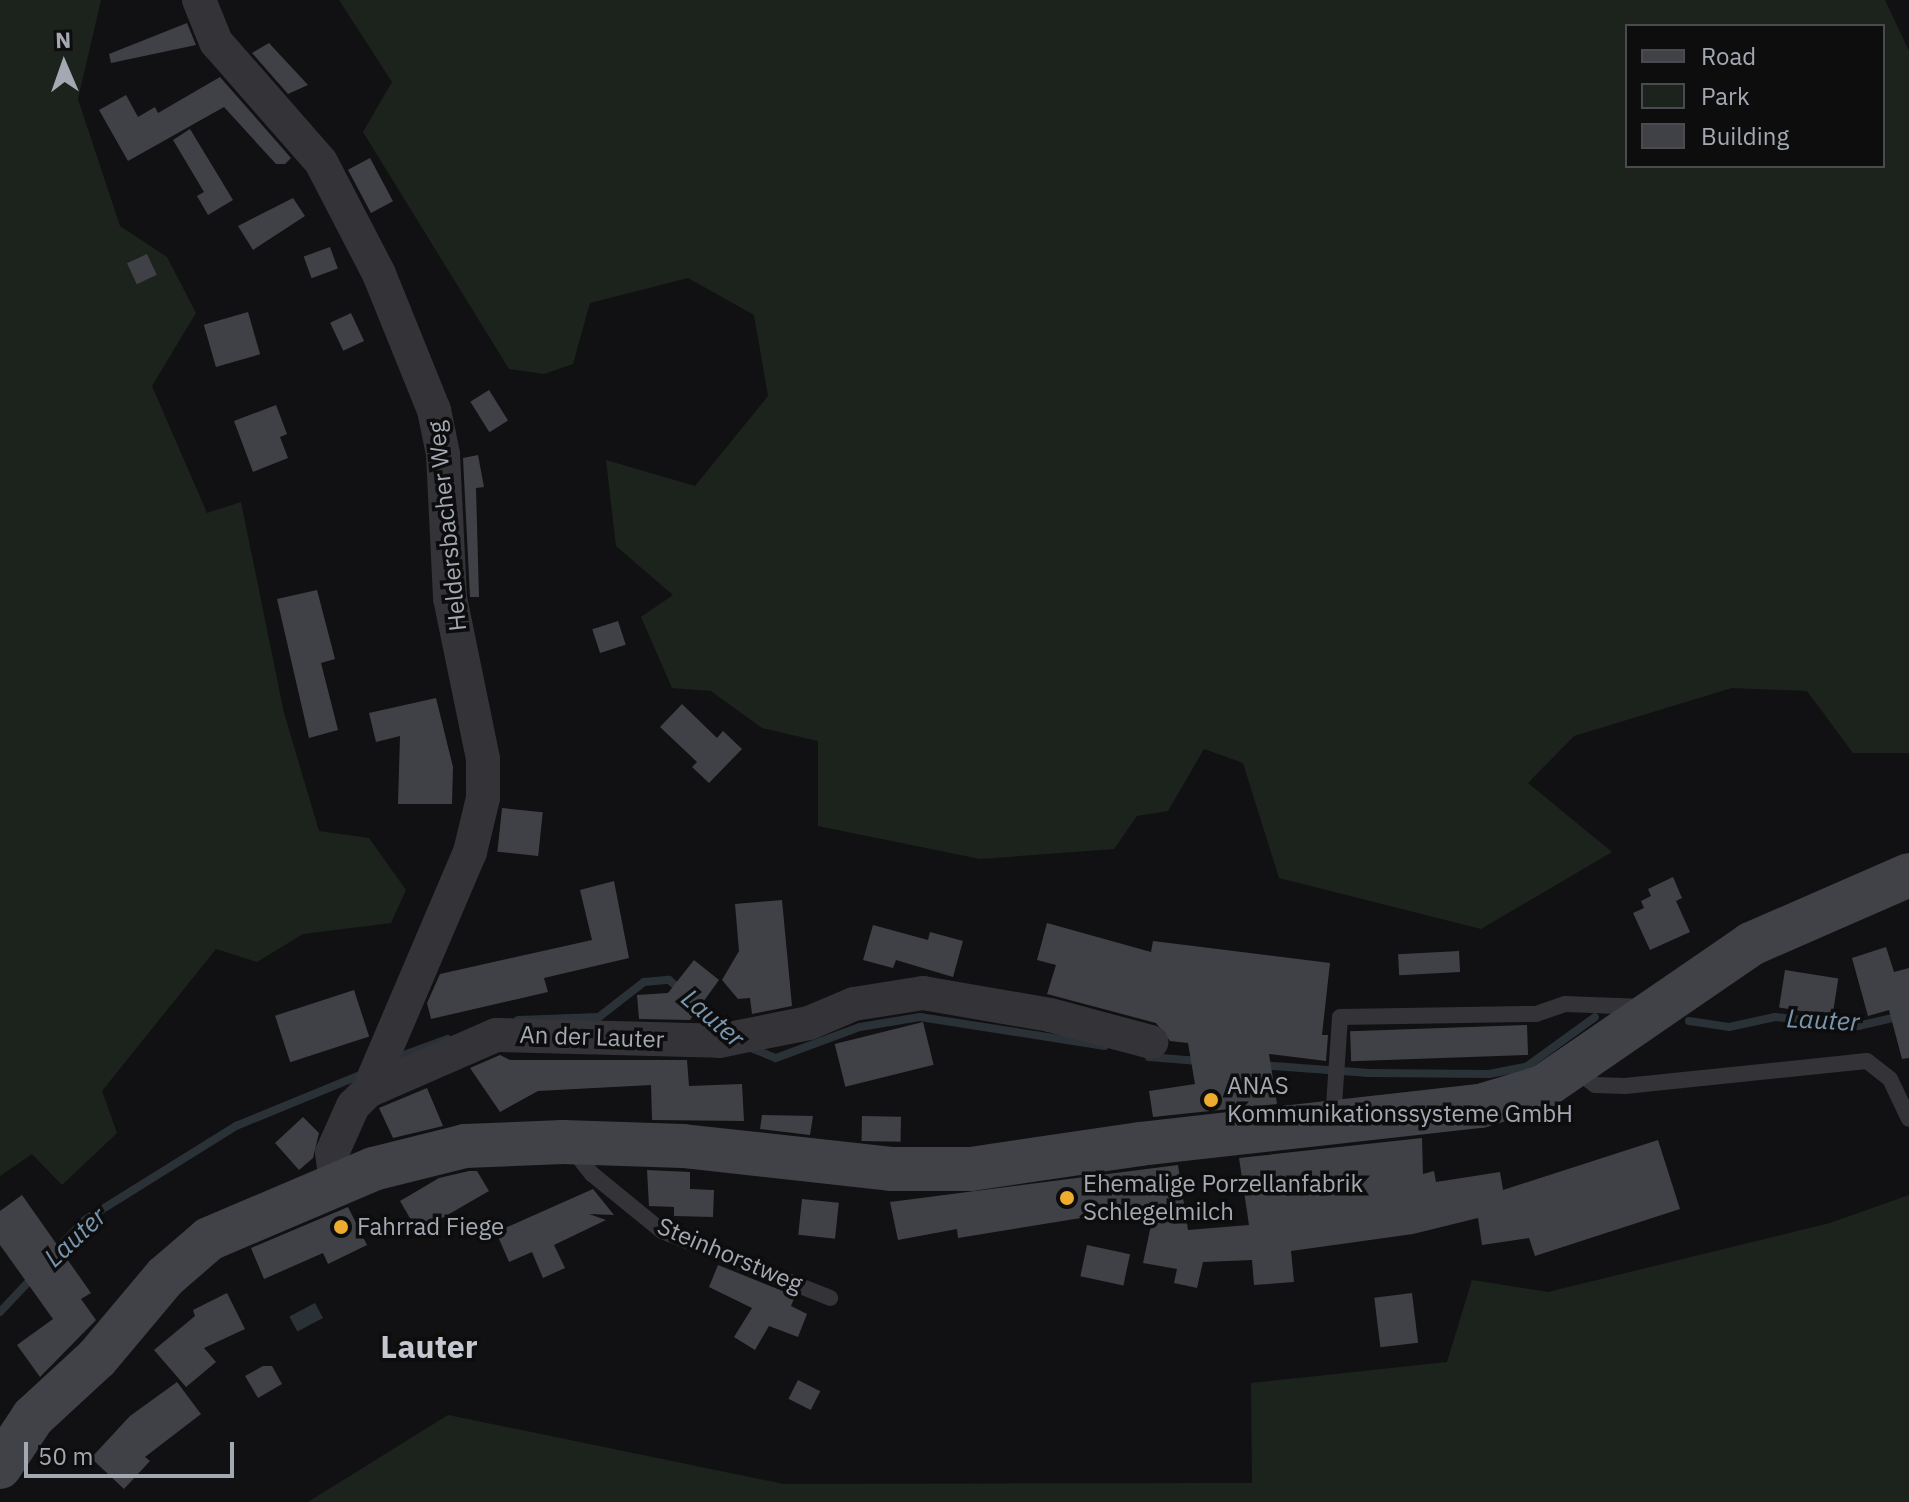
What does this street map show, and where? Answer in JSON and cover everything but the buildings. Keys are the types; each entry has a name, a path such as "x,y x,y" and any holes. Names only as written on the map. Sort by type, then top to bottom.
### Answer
{"street":[{"name":"Heldersbacher Weg","path":"199,0 216,42 321,162 355,221 434,410 443,454 450,598 483,759 483,798 470,852 390,1031 368,1091 353,1106 332,1153 336,1181"},
{"path":"0,1467 33,1417 97,1358 165,1277 198,1248 336,1181 465,1146 563,1142 683,1146 891,1169 971,1169 1334,1106 1442,1112 1516,1098 1573,1068 1751,944 1909,875"},
{"name":"An der Lauter","path":"368,1091 496,1035 719,1041 760,1035 854,1004 923,993 1050,1015 1151,1042"}],"lane":[{"path":"1334,1106 1340,1017 1536,1014 1565,1004 1658,1007"},
{"path":"1573,1068 1595,1085 1625,1086 1867,1061 1890,1079 1909,1119"},
{"name":"Steinhorstweg","path":"563,1142 592,1174 662,1231 830,1298"}],"green space":[{"path":"0,0 101,0 78,99 120,226 167,257 196,313 152,386 207,513 241,502 284,713 319,831 369,838 406,890 391,923 303,934 257,962 216,949 102,1091 117,1133 62,1185 32,1154 0,1176"},
{"path":"339,0 1885,0 1909,51 1909,753 1853,753 1807,691 1732,688 1574,736 1528,783 1612,852 1481,929 1279,878 1243,763 1204,749 1168,811 1137,816 1114,849 980,859 818,826 818,741 762,728 711,691 672,688 641,617 673,595 616,546 606,460 695,486 768,396 754,315 688,278 590,303 573,364 544,374 509,369 363,132 392,82"},
{"path":"1909,1195 1909,1502 308,1502 448,1415 784,1484 1252,1483 1251,1383 1447,1362 1472,1280 1548,1292 1830,1223"}],"shaded area":[{"path":"315,1303 323,1318 297,1332 289,1317"}],"waterway":[{"name":"Lauter","path":"518,1020 599,1017 644,982 669,980 681,990"},
{"name":"Lauter","path":"694,1001 726,1029"},
{"name":"Lauter","path":"1689,1021 1729,1027 1775,1017 1858,1026 1909,1014"},
{"name":"Lauter","path":"746,1046 776,1058 860,1027 920,1017 1105,1046"},
{"name":"Lauter","path":"1261,1065 1369,1073 1489,1074 1526,1067 1595,1017"},
{"name":"Lauter","path":"393,1059 447,1039"},
{"name":"Lauter","path":"1149,1057 1199,1061"},
{"name":"Lauter","path":"52,1254 85,1220 236,1126 363,1074"},
{"name":"Lauter","path":"0,1312 33,1277"}],"place":[{"name":"ANAS Kommunikationssysteme GmbH","path":"1211,1100"},
{"name":"Ehemalige Porzellanfabrik Schlegelmilch","path":"1067,1198"},
{"name":"Fahrrad Fiege","path":"341,1227"}],"district":[{"name":"Lauter","path":"429,1346"}]}
